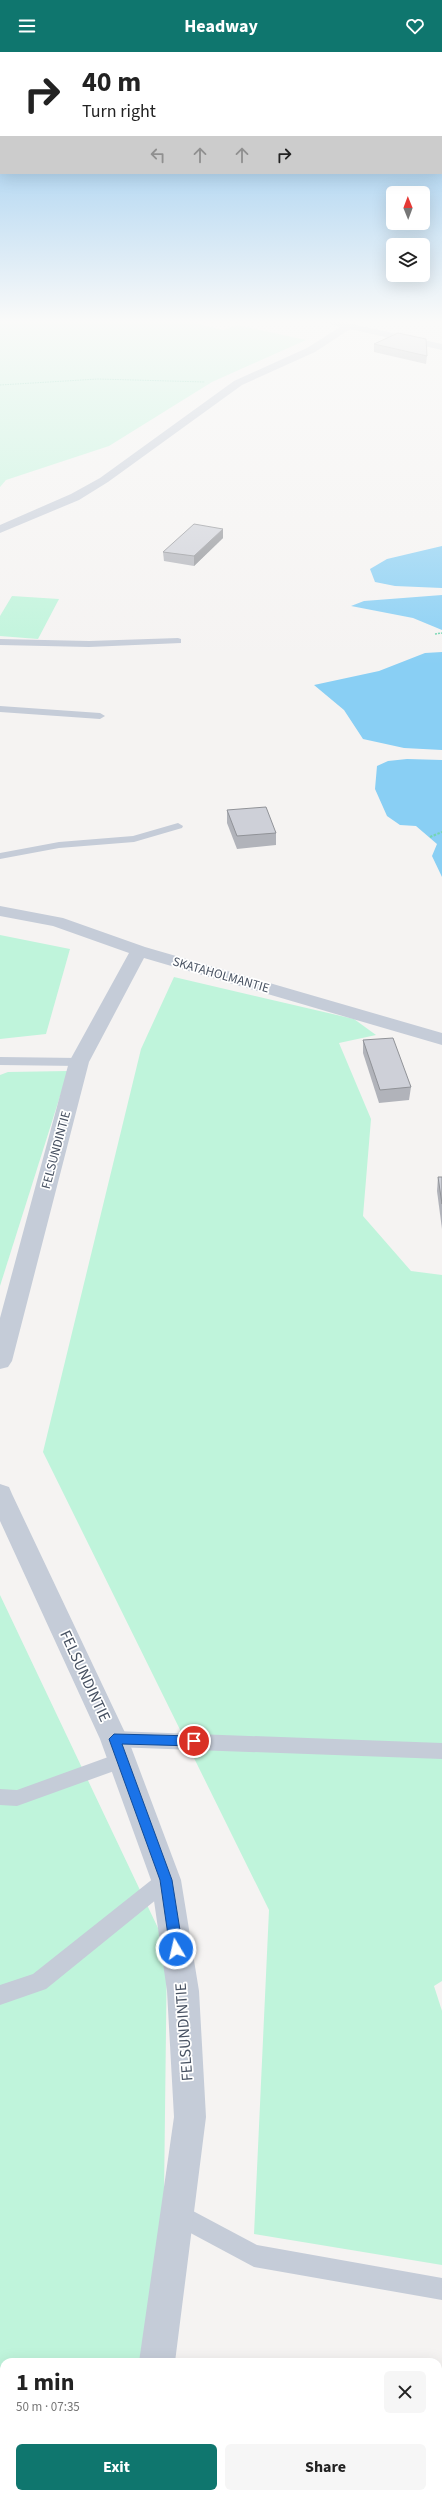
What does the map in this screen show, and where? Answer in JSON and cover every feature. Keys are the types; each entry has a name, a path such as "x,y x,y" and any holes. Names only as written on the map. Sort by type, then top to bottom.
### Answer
{"street":[{"path":"0,529 75,497 104,480 166,435"},
{"name":"SKATAHOLMANTIE","path":"0,912 57,922 139,951 442,1039"},
{"name":"FELSUNDINTIE","path":"0,1361 79,1062 139,951"},
{"name":"FELSUNDINTIE","path":"0,1494 118,1749 166,1880 183,1991 190,2117 158,2358"}],"lane":[{"path":"0,642 89,644 178,641"},
{"path":"0,709 53,710 100,716"},
{"path":"0,856 59,845 134,839 178,826"},
{"path":"0,1061 79,1062"},
{"path":"0,1797 17,1798 118,1749 442,1751"},
{"path":"0,1995 39,1982 166,1880"},
{"path":"178,2214 254,2256 442,2289"}],"path":[{"path":"435,634 442,633"},
{"path":"430,837 442,832"}],"green space":[{"path":"0,435 126,435 109,446 6,480 0,487"},
{"path":"12,596 59,599 38,639 0,636 0,616"},
{"path":"0,935 70,949 46,1034 0,1039"},
{"path":"174,977 354,1019 376,1035 339,1043 371,1119 363,1216 411,1271 442,1275 442,1981 434,1986 442,2011 442,2265 254,2234 269,1910 43,1452 141,1049"},
{"path":"68,1071 0,1286 0,1075 8,1072"},
{"path":"0,1595 167,1947 162,2358 0,2358"}],"water":[{"path":"442,546 442,588 395,586 375,582 370,569 387,559"},
{"path":"442,595 442,630 413,618 351,606 364,601"},
{"path":"442,652 442,750 404,748 363,739 344,710 314,685 379,671 425,653"},
{"path":"407,759 442,760 442,877 432,856 437,844 416,826 400,825 387,816 375,789 377,766 388,761"}],"building":[{"path":"194,524 223,529 194,556 163,552"},
{"path":"266,807 276,833 237,836 227,810"},
{"path":"393,1038 411,1087 380,1090 363,1040"},
{"path":"438,1177 442,1177 442,1204"}],"route":[{"path":"176,1949 166,1880 114,1739 194,1741"}]}
